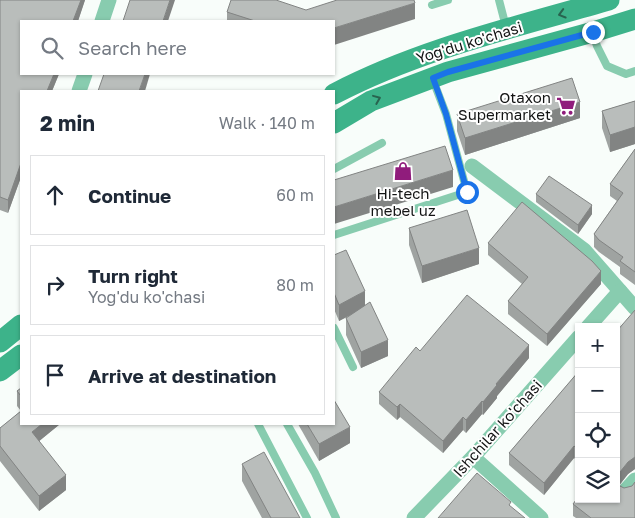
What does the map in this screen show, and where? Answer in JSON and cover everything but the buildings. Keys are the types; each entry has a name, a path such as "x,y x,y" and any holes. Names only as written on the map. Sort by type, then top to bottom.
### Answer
{"main road":[{"name":"Yog'du ko'chasi","path":"335,93 355,83 435,50 609,0"},
{"name":"Yog'du ko'chasi","path":"335,122 371,101 448,72 593,32 635,18"},
{"path":"0,342 20,327"},
{"path":"0,371 20,356"}],"street":[{"path":"102,20 109,0"},
{"path":"79,90 85,75"},
{"path":"472,166 584,250 635,308"},
{"path":"592,323 620,291"},
{"name":"Ishchilar ko'chasi","path":"414,518 473,457 575,342"},
{"path":"473,457 541,518"}],"lane":[{"path":"432,5 448,0"},
{"path":"499,0 507,30"},
{"path":"593,32 597,46 607,66 626,74 635,71"},
{"path":"335,235 467,192 446,114 433,78"},
{"path":"335,168 382,143"},
{"path":"335,330 353,367"},
{"path":"259,425 307,518"},
{"path":"288,425 315,474 336,518"}],"place":[{"name":"Otaxon Supermarket","path":"566,106"},
{"name":"Hi-tech mebel uz","path":"403,171"}],"route":[{"path":"467,192 446,114 433,78 448,72 593,32"}]}
